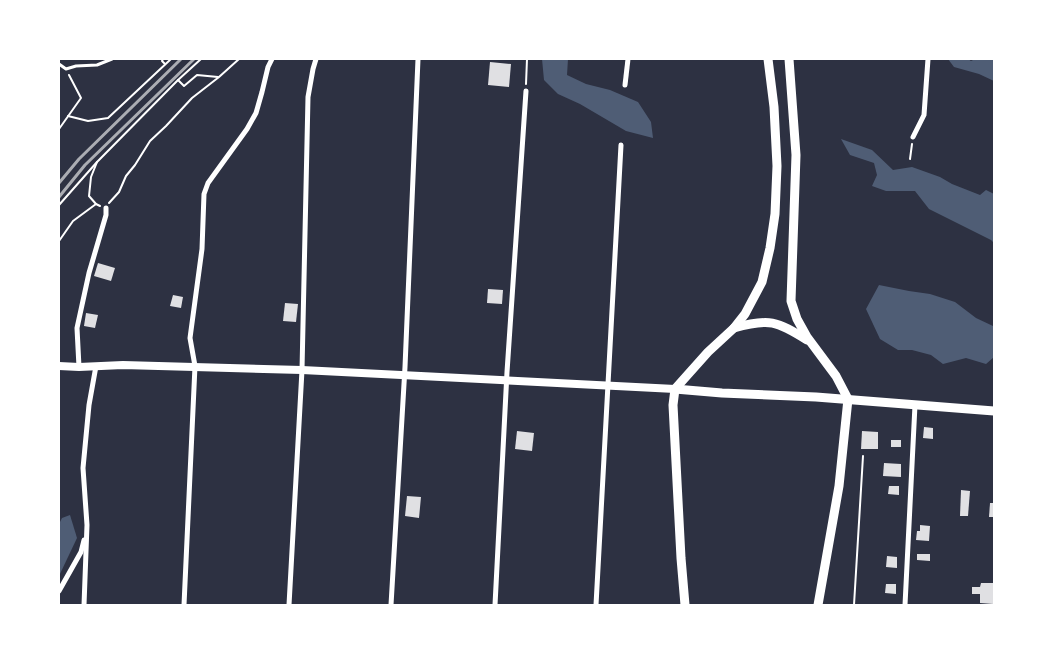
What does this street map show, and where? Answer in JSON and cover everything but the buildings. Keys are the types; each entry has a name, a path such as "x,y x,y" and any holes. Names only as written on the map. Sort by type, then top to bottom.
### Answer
{"main road":[{"path":"685,605 673,405 675,390 708,352 734,328 745,314 762,282 775,214 777,166 776,134 768,59"},
{"path":"789,59 796,156 791,301 797,318 812,343 836,376 848,399 839,486 818,605"},
{"path":"734,328 752,323 772,322 791,330 812,343"},
{"path":"675,390 848,399 994,411"}],"street":[{"path":"184,605 195,366 190,338 202,249 204,194 208,183 247,129 256,113 272,59"},
{"path":"289,605 302,370 308,98 316,59"},
{"path":"391,605 404,375 418,59"},
{"path":"625,85 628,59"},
{"path":"913,137 924,115 928,59"},
{"path":"495,605 506,380 526,91"},
{"path":"596,605 621,145"},
{"path":"79,367 77,328 89,273 106,215 106,208"},
{"path":"59,366 195,366 302,370 675,390"},
{"path":"84,605 87,525 83,468 89,405 96,366"},
{"path":"905,605 915,405"},
{"path":"59,590 81,552 87,525"}],"lane":[{"path":"59,64 66,70 76,66 97,65 112,59"}],"path":[{"path":"164,59 162,61 165,64"},
{"path":"68,116 88,121 108,118 171,59"},
{"path":"59,205 96,162 201,59"},
{"path":"106,208 119,192 126,176 150,141 192,98 239,59"},
{"path":"526,91 528,59"},
{"path":"59,129 81,98 66,70"},
{"path":"178,80 184,86 197,75 219,77"},
{"path":"910,159 913,137"},
{"path":"59,241 73,221 96,204 89,196 91,177 96,162"},
{"path":"854,605 862,456"}],"water":[{"path":"542,59 568,59 567,75 586,84 610,90 638,102 651,122 653,138 626,131 580,104 558,94 544,80"},
{"path":"948,59 968,59 971,61 975,59 994,59 994,81 979,74 954,67"},
{"path":"841,139 872,150 893,170 912,167 980,195 986,190 994,194 994,243 929,209 915,191 886,191 872,186 877,175 874,163 850,155"},
{"path":"879,285 930,294 955,302 976,318 993,326 994,357 986,364 966,358 943,364 931,355 912,350 898,350 880,339 866,309"},
{"path":"70,515 77,538 59,576 59,524 62,518"}],"railway":[{"path":"59,183 79,159 181,59"},
{"path":"59,197 85,165 194,59"}]}
